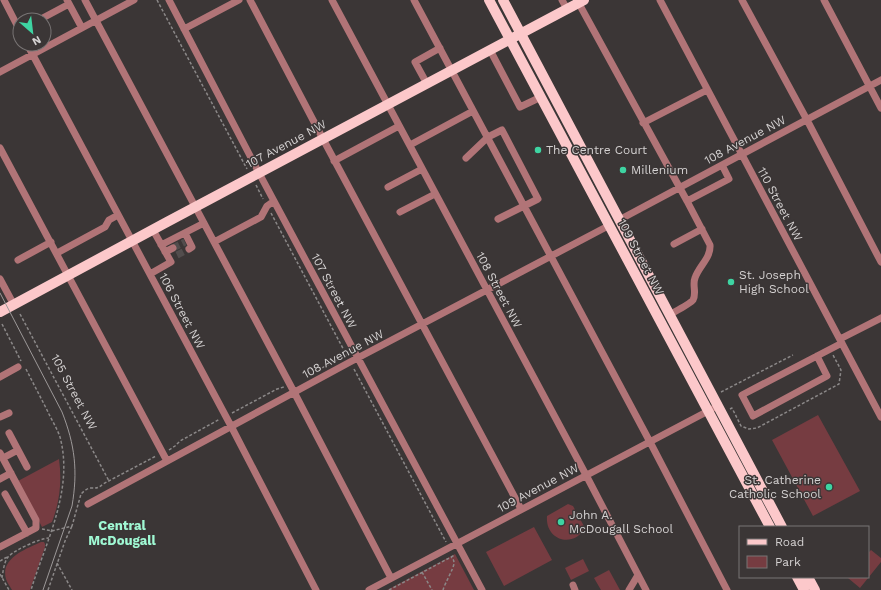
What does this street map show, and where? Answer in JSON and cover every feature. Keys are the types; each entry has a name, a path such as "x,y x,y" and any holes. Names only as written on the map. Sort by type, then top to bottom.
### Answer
{"main road":[{"name":"109 Street NW","path":"489,0 769,526"},
{"name":"109 Street NW","path":"503,0 781,526"},
{"name":"107 Avenue NW","path":"0,312 521,34 565,5 580,1"},
{"path":"798,578 804,590"},
{"path":"809,578 815,590"}],"street":[{"path":"4,0 12,16"},
{"path":"85,0 294,392 391,578"},
{"path":"0,72 134,0"},
{"name":"107 Street NW","path":"169,0 255,175 274,201 482,590"},
{"path":"184,29 239,0"},
{"path":"250,0 334,161 521,510"},
{"name":"108 Street NW","path":"332,0 646,590"},
{"path":"414,0 650,442 727,590"},
{"name":"110 Street NW","path":"660,0 881,418"},
{"path":"742,0 881,262"},
{"path":"824,0 881,108"},
{"path":"580,1 643,123 710,245 710,250 706,259 698,270 694,280 694,296 692,301 669,315"},
{"path":"52,12 68,2 82,28"},
{"path":"427,84 415,62 440,48"},
{"path":"490,50 520,107 541,97"},
{"name":"106 Street NW","path":"31,52 231,426 316,590"},
{"name":"108 Avenue NW","path":"619,220 881,80"},
{"path":"643,123 707,90"},
{"path":"410,145 473,111"},
{"path":"334,161 400,126"},
{"path":"466,158 488,137 502,130 538,199 498,220"},
{"path":"0,148 167,461"},
{"path":"686,201 729,179 722,165"},
{"path":"388,187 422,169"},
{"path":"400,212 435,194"},
{"path":"214,242 261,217 267,206 274,201"},
{"path":"57,253 105,227 109,220 118,215"},
{"path":"161,245 186,238 204,223"},
{"name":"108 Avenue NW","path":"88,504 350,362 610,225"},
{"path":"150,274 171,262 153,230"},
{"path":"674,244 702,230"},
{"path":"186,238 192,247 188,249"},
{"path":"18,260 51,242"},
{"path":"165,252 173,248"},
{"path":"169,260 177,255"},
{"path":"0,279 14,305"},
{"path":"817,356 827,376 753,416 742,395 817,356 881,318"},
{"path":"0,377 18,367"},
{"name":"109 Avenue NW","path":"369,590 718,406"},
{"path":"0,418 9,413"},
{"path":"9,433 27,467"},
{"path":"0,547 36,528 36,520 1,456 18,450"},
{"path":"0,479 11,473"},
{"path":"5,494 27,533"},
{"path":"629,590 638,575"}],"path":[{"path":"157,0 255,175 267,206 449,548 454,566 443,590"},
{"name":"105 Street NW","path":"20,314 109,481"},
{"path":"2,324 53,422 59,436 64,455 64,471 60,504 31,590"},
{"path":"719,392 722,392 793,355"},
{"path":"48,590 57,562 72,526"},
{"path":"36,528 52,531"},
{"path":"0,561 40,539 49,538"},
{"path":"2,578 5,564 9,556"},
{"path":"390,590 452,556"},
{"path":"57,562 72,590"},
{"path":"422,572 432,590"},
{"path":"0,574 9,590"}],"green space":[{"path":"818,415 860,491 813,516 772,440"},
{"path":"59,459 59,499 52,522 42,527 18,481"},
{"path":"568,504 573,506 585,528 574,538 567,540 555,536 550,531 547,516"},
{"path":"534,527 552,560 504,586 486,552"},
{"path":"44,542 45,547 30,590 12,590 7,582 5,572 10,560 22,551"},
{"path":"871,550 881,558 881,562 869,577 869,552"},
{"path":"455,554 474,590 387,590"},
{"path":"583,559 589,571 571,580 565,568"},
{"path":"609,570 620,590 601,590 594,578"},
{"path":"848,578 868,578 860,588"}],"tunnel":[{"path":"173,248 185,242"},
{"path":"177,255 189,249"}],"tram line":[{"path":"0,293 62,412 70,436 74,458 75,481 72,506 43,590"}],"place":[{"name":"The Centre Court","path":"538,150"},
{"name":"Millenium","path":"623,170"},
{"name":"St. Joseph High School","path":"731,282"},
{"name":"St. Catherine Catholic School","path":"829,487"},
{"name":"John A. McDougall School","path":"561,522"}],"district":[{"name":"Central McDougall","path":"122,532"}]}
